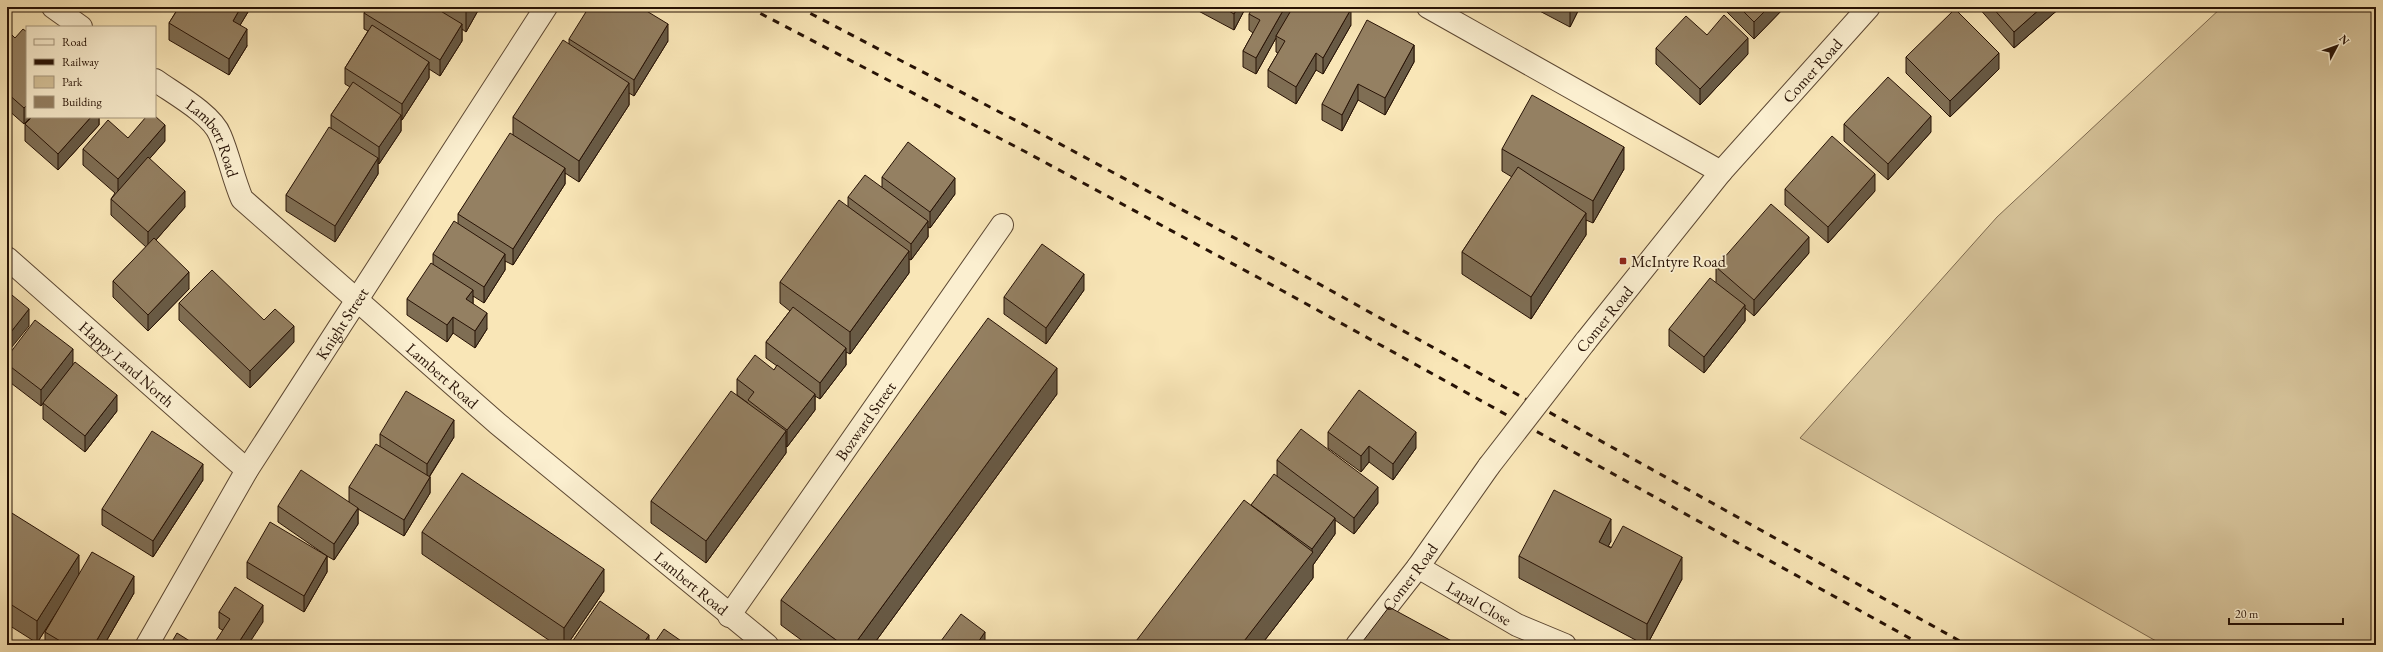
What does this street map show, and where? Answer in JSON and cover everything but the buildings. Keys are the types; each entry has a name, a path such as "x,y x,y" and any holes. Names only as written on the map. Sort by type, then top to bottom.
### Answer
{"street":[{"path":"53,7 80,26"},
{"name":"Knight Street","path":"147,645 247,470 546,7"},
{"path":"1428,7 1721,172"},
{"name":"Comer Road","path":"1357,645 1418,567 1489,466 1585,342 1721,172 1869,7"},
{"name":"Lambert Road","path":"156,81 204,115 220,134 233,179 242,199 356,301 498,424 729,616 767,645"},
{"name":"Bozward Street","path":"729,616 1002,225"},
{"name":"Happy Land North","path":"7,258 247,470"},
{"name":"Lapal Close","path":"1418,567 1517,625 1564,645"}],"green space":[{"path":"2222,7 2376,7 2376,645 2163,645 1800,438 1997,217"}],"railway":[{"path":"748,7 1024,151 1283,291 1922,645"},
{"path":"798,7 1036,131 1294,270 1967,645"}],"place":[{"name":"McIntyre Road","path":"1623,261"}]}
